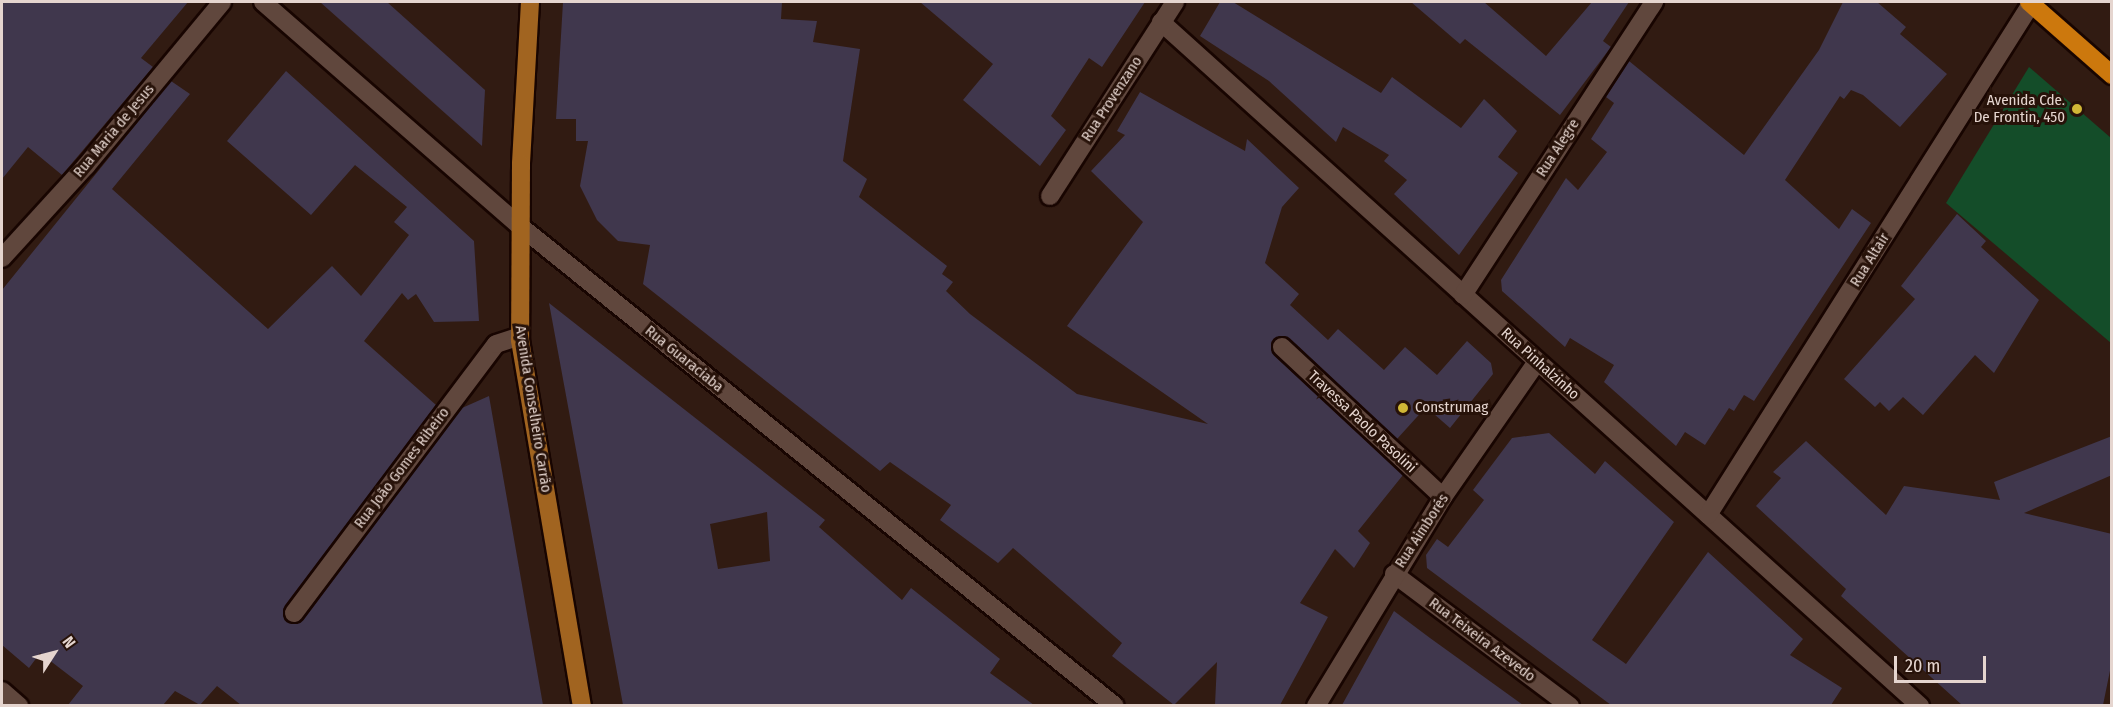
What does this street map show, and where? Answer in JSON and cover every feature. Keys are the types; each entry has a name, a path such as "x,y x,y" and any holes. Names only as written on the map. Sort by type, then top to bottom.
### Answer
{"highway":[{"path":"2030,3 2112,75"}],"main road":[{"name":"Avenida Conselheiro Carrão","path":"530,2 520,226 520,336 582,705"}],"street":[{"name":"Rua Maria de Jesus","path":"2,258 86,166 222,2"},
{"name":"Rua Guaraciaba","path":"263,2 520,226 1115,705"},
{"name":"Rua Provenzano","path":"1050,196 1175,2"},
{"name":"Rua Alegre","path":"1463,294 1654,2"},
{"name":"Rua Altair","path":"1708,515 2030,3"},
{"name":"Rua Pinhalzinho","path":"1161,22 1919,705"},
{"name":"Rua João Gomes Ribeiro","path":"294,613 496,344 520,336"},
{"name":"Travessa Paolo Pasolini","path":"1282,347 1443,497"},
{"name":"Rua Aimborés","path":"1316,705 1443,497 1537,362"},
{"name":"Rua Teixeira Azevedo","path":"1394,574 1570,705"}],"green space":[{"path":"2029,67 2111,138 2111,343 1946,203"}],"building":[{"path":"2,2 188,2 141,58 153,67 62,175 28,147 2,179"},
{"path":"320,2 387,2 485,90 482,146"},
{"path":"563,2 782,2 781,19 817,21 813,42 860,49 843,161 867,179 859,197 947,266 942,274 953,282 946,291 970,314 1077,394 1208,424 1067,326 1143,222 1091,171 1125,135 1117,131 1140,92 1245,151 1247,139 1299,188 1282,207 1265,263 1299,294 1290,305 1328,340 1338,329 1384,370 1405,347 1437,375 1467,341 1491,363 1493,374 1450,428 1426,407 1397,439 1290,339 1273,340 1274,355 1403,475 1358,531 1370,543 1354,568 1335,549 1300,603 1328,617 1280,705 1215,705 1217,662 1174,705 1112,656 1122,643 1013,548 998,563 940,520 951,505 890,462 880,471 643,284 650,245 618,241 597,220 580,186 588,141 576,141 576,119 556,119"},
{"path":"920,2 1145,2 1102,67 1089,58 1051,116 1066,130 1040,166 963,100 993,64"},
{"path":"1220,2 1233,2 1381,93 1392,77 1461,128 1484,99 1517,131 1498,157 1518,173 1459,255 1394,194 1407,180 1384,161 1389,155 1343,127 1336,142 1269,81 1200,36"},
{"path":"1411,2 1484,2 1546,56 1592,2 1629,2 1603,41 1611,47 1560,115 1465,39 1460,44"},
{"path":"1843,2 1877,2 1906,27 1900,34 1947,74 1900,127 1863,95 1851,90 1844,99 1840,96 1785,180 1839,229 1852,209 1871,223 1754,401 1744,395 1734,411 1729,408 1705,445 1685,432 1676,446 1604,382 1614,365 1570,338 1565,347 1502,291 1501,280 1566,178 1578,190 1607,152 1591,139 1614,103 1606,97 1629,61 1744,155 1819,50"},
{"path":"286,71 474,241 479,321 434,322 416,294 408,300 402,293 364,341 436,405 285,606 284,617 292,624 303,620 462,408 489,396 543,705 241,705 217,686 200,705 175,691 163,705 68,705 83,686 40,653 29,668 2,645 2,290 171,81 190,94 112,189 268,329 332,266 361,296 409,235 394,222 407,207 355,165 311,215 227,141"},
{"path":"1957,214 1986,241 1981,247 2039,300 1994,373 1975,355 1923,415 1903,397 1889,411 1880,402 1875,407 1844,379 1915,299 1901,286"},
{"path":"549,303 825,520 819,527 902,600 911,588 1000,659 990,673 1034,705 623,705","holes":["767,512 770,561 718,569 710,524"]},
{"path":"1549,433 1595,474 1605,461 1674,522 1592,640 1626,664 1708,552 1803,639 1790,655 1842,688 1831,705 1611,705 1427,568 1426,555 1437,539 1448,547 1484,500 1473,490 1512,438"},
{"path":"2112,436 2112,475 2024,513 2112,534 2112,661 2103,705 1962,705 1841,596 1846,589 1756,506 1781,478 1773,472 1806,441 1886,515 1904,486 2000,500 1994,482"},
{"path":"1394,611 1430,638 1523,705 1342,705"}],"place":[{"name":"Avenida Cde. De Frontin, 450","path":"2077,109"},
{"name":"Construmag","path":"1403,408"}]}
